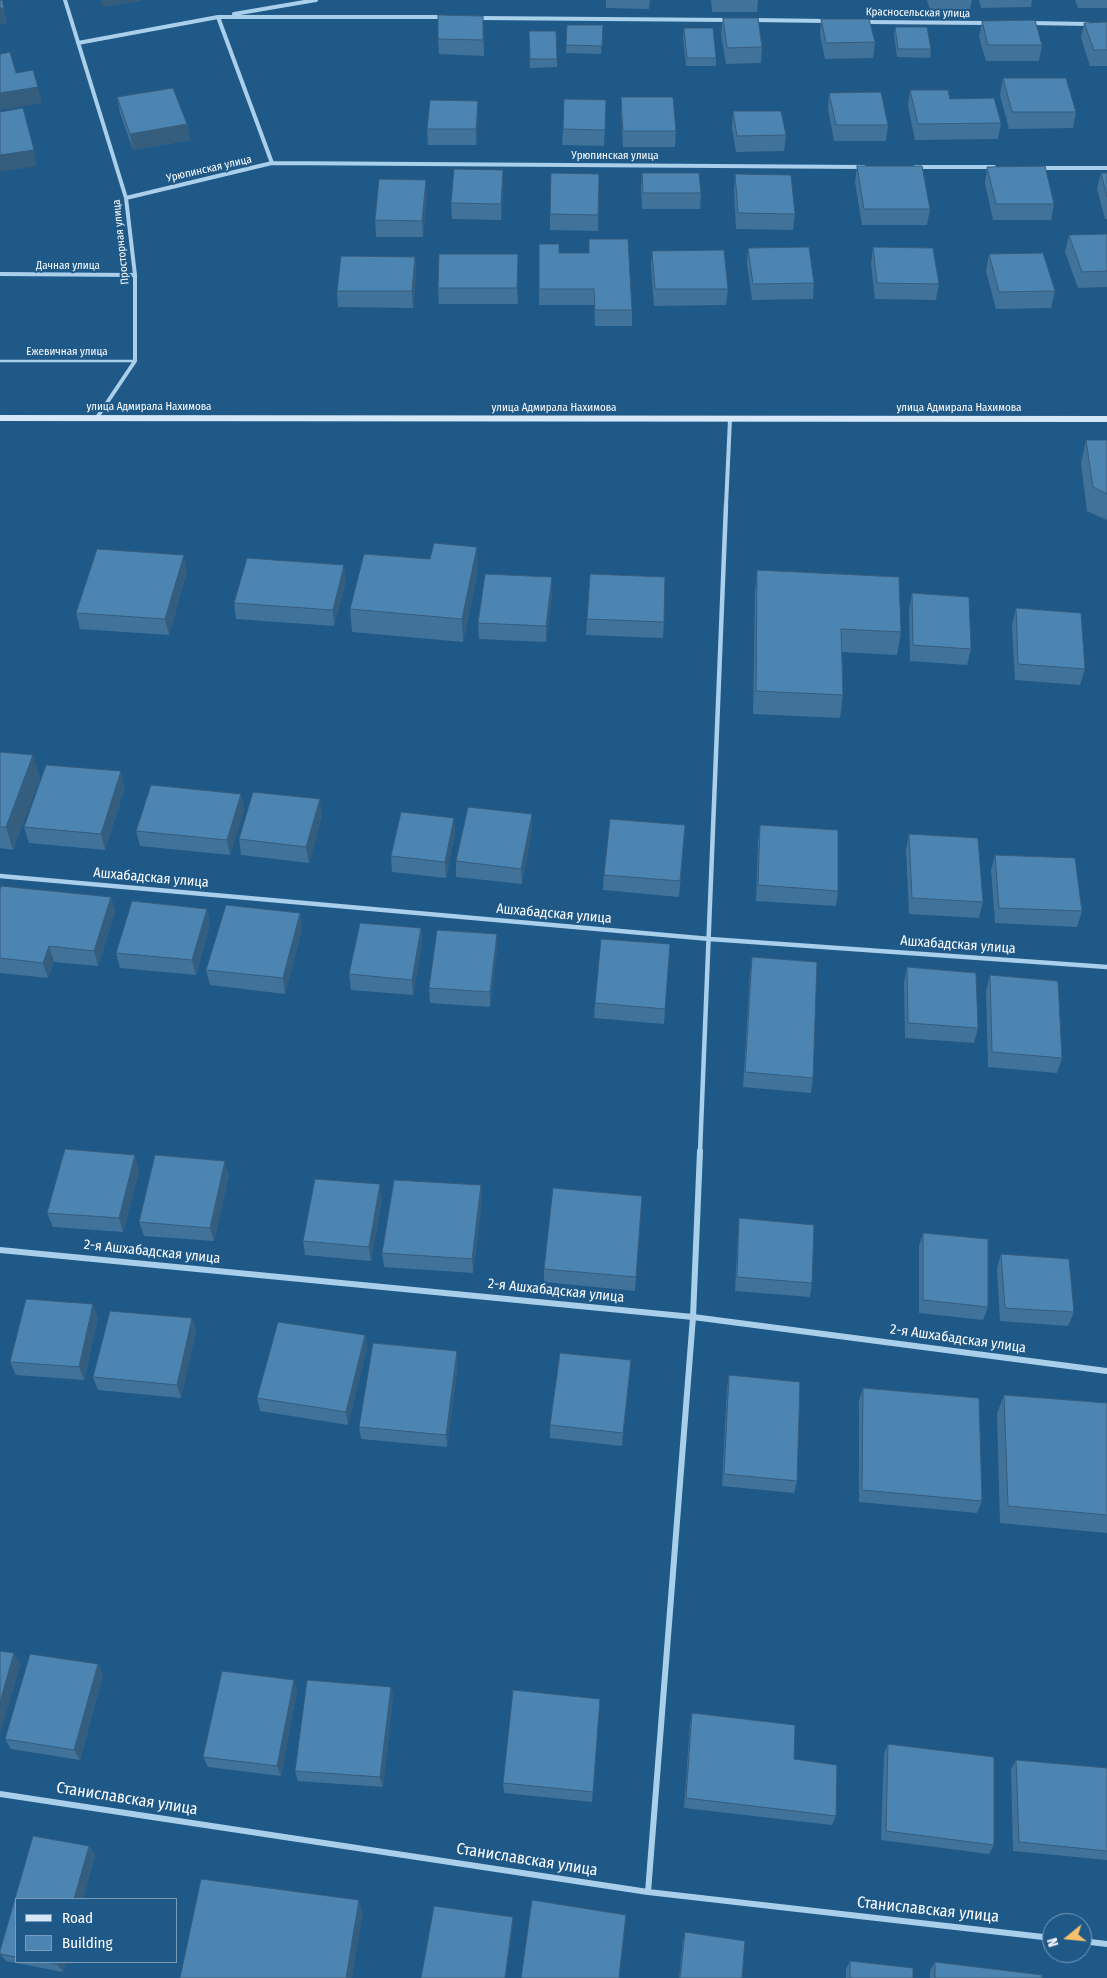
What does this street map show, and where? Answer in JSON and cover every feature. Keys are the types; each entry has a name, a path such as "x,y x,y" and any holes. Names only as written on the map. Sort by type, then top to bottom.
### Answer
{"main road":[{"name":"улица Адмирала Нахимова","path":"0,418 1107,419"}],"street":[{"name":"Просторная улица","path":"65,0 126,198 135,275 135,361"},
{"path":"78,44 316,0"},
{"path":"218,17 449,17"},
{"path":"218,17 272,163"},
{"path":"469,18 738,20"},
{"path":"748,20 828,21"},
{"name":"Красносельская улица","path":"858,22 997,23"},
{"path":"1027,23 1097,24"},
{"name":"Урюпинская улица","path":"126,198 272,163 868,167"},
{"path":"908,167 998,167"},
{"path":"1037,168 1107,168"},
{"name":"Дачная улица","path":"0,274 135,275"},
{"path":"96,419 135,361"},
{"path":"648,1892 693,1317 730,419"},
{"name":"Ашхабадская улица","path":"0,876 710,939 1107,967"},
{"name":"2-я Ашхабадская улица","path":"0,1250 693,1317 1107,1372"},
{"name":"Станиславская улица","path":"0,1794 648,1892 1042,1937"},
{"path":"1092,1942 1107,1944"}],"lane":[{"name":"Ежевичная улица","path":"0,361 135,361"}],"building":[{"path":"0,0 2,0 4,8 0,8"},
{"path":"438,15 483,16 483,40 438,39"},
{"path":"723,18 758,18 762,47 727,48"},
{"path":"821,19 869,19 875,42 826,43"},
{"path":"1035,20 1042,45 988,45 982,21"},
{"path":"1107,22 1107,50 1094,50 1084,23"},
{"path":"567,25 603,25 602,46 566,45"},
{"path":"895,27 927,27 931,49 898,49"},
{"path":"684,28 713,28 716,58 687,58"},
{"path":"529,31 556,31 557,59 530,59"},
{"path":"10,52 16,73 33,70 38,87 0,93 0,54"},
{"path":"1003,78 1066,78 1076,112 1012,112"},
{"path":"173,88 187,124 130,134 117,97"},
{"path":"910,90 948,90 950,99 994,98 1001,123 918,124"},
{"path":"881,92 888,125 836,125 829,93"},
{"path":"621,97 673,97 676,131 623,131"},
{"path":"564,99 606,100 605,130 563,129"},
{"path":"430,100 478,101 476,129 427,129"},
{"path":"23,108 34,150 0,155 0,112"},
{"path":"733,111 781,111 786,135 737,136"},
{"path":"857,166 922,166 930,209 864,209"},
{"path":"1045,166 1054,204 996,204 987,167"},
{"path":"454,169 503,170 501,204 451,203"},
{"path":"551,173 599,174 598,215 550,214"},
{"path":"642,173 699,173 701,193 643,193"},
{"path":"1101,173 1107,173 1107,197"},
{"path":"735,174 791,175 795,214 738,213"},
{"path":"379,179 426,180 422,221 375,220"},
{"path":"1107,234 1107,271 1082,272 1069,235"},
{"path":"589,239 628,239 632,310 595,310 594,289 539,289 539,244 559,244 559,253 589,253"},
{"path":"809,247 814,283 753,284 748,248"},
{"path":"873,247 933,248 939,284 877,283"},
{"path":"724,250 728,289 655,289 652,251"},
{"path":"1043,253 1055,291 999,292 989,254"},
{"path":"439,254 518,254 517,288 438,288"},
{"path":"341,256 415,257 412,291 337,291"},
{"path":"1086,440 1107,440 1107,494 1093,487"},
{"path":"434,543 477,547 462,619 350,609 364,554 430,559"},
{"path":"97,549 184,555 165,619 76,613"},
{"path":"247,558 344,565 333,610 234,603"},
{"path":"757,570 899,577 901,632 841,629 843,695 756,691"},
{"path":"485,574 552,577 546,626 478,623"},
{"path":"590,574 665,577 664,622 587,619"},
{"path":"912,593 969,597 971,649 913,645"},
{"path":"1016,608 1081,613 1085,669 1018,664"},
{"path":"0,752 33,755 6,827 0,827"},
{"path":"46,765 121,771 101,834 24,827"},
{"path":"151,785 241,794 227,840 136,831"},
{"path":"253,792 320,799 306,847 239,839"},
{"path":"468,807 532,814 521,869 456,861"},
{"path":"401,812 454,818 445,862 391,856"},
{"path":"610,819 685,825 680,881 604,875"},
{"path":"760,825 838,830 838,891 758,885"},
{"path":"909,834 978,838 983,902 912,898"},
{"path":"995,855 1075,858 1082,911 999,908"},
{"path":"1,886 111,897 94,951 49,946 43,963 0,958"},
{"path":"132,901 207,909 192,960 116,953"},
{"path":"226,905 300,913 283,978 206,970"},
{"path":"360,923 421,928 412,980 349,974"},
{"path":"437,930 497,934 490,992 429,988"},
{"path":"601,939 670,944 665,1009 595,1003"},
{"path":"752,957 817,962 813,1078 745,1072"},
{"path":"907,967 976,973 978,1028 908,1023"},
{"path":"990,975 1058,981 1062,1058 992,1052"},
{"path":"65,1149 135,1155 119,1218 47,1213"},
{"path":"155,1155 225,1161 210,1228 139,1222"},
{"path":"315,1179 380,1184 369,1247 303,1241"},
{"path":"394,1180 481,1185 472,1259 382,1253"},
{"path":"553,1188 642,1196 636,1277 544,1269"},
{"path":"739,1218 814,1225 812,1283 737,1277"},
{"path":"923,1233 988,1239 988,1307 923,1300"},
{"path":"1001,1254 1069,1259 1074,1312 1005,1308"},
{"path":"26,1299 93,1304 79,1367 10,1362"},
{"path":"110,1311 192,1318 177,1385 93,1377"},
{"path":"278,1322 365,1335 346,1412 257,1398"},
{"path":"373,1343 457,1351 446,1435 359,1427"},
{"path":"560,1353 631,1360 623,1433 550,1425"},
{"path":"729,1375 800,1382 797,1481 724,1474"},
{"path":"863,1388 979,1398 982,1501 862,1490"},
{"path":"1004,1395 1107,1403 1107,1515 1008,1506"},
{"path":"0,1651 14,1653 0,1702"},
{"path":"30,1654 98,1664 74,1750 5,1739"},
{"path":"222,1671 294,1680 277,1766 203,1757"},
{"path":"307,1680 391,1687 380,1777 295,1771"},
{"path":"513,1690 600,1699 593,1792 503,1783"},
{"path":"692,1713 795,1725 794,1759 837,1765 836,1816 686,1798"},
{"path":"888,1744 994,1757 994,1845 886,1831"},
{"path":"1016,1760 1107,1768 1107,1851 1019,1842"},
{"path":"33,1836 89,1846 74,1898 15,1898"},
{"path":"201,1879 359,1900 346,1978 180,1978"},
{"path":"15,1899 15,1957 0,1954"},
{"path":"532,1900 626,1915 619,1978 521,1978"},
{"path":"434,1906 513,1917 505,1978 421,1978"},
{"path":"685,1932 745,1941 742,1978 680,1978"},
{"path":"850,1961 913,1968 913,1978 850,1978"},
{"path":"935,1962 1042,1975 1042,1978 935,1978"}]}
